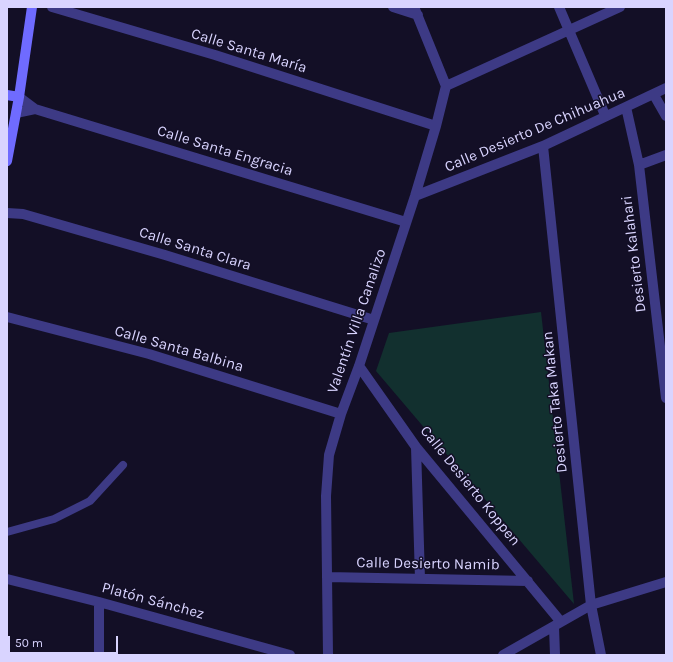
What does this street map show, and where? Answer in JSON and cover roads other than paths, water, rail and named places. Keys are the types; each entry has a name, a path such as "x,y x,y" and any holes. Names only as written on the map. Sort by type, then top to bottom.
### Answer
{"main road":[{"path":"7,161 11,112 19,97 32,7"},
{"path":"7,95 19,97"}],"street":[{"name":"Calle Santa María","path":"52,7 215,56 436,126"},
{"path":"393,7 416,11 446,86 568,29 620,7"},
{"path":"559,7 605,115"},
{"name":"Valentín Villa Canalizo","path":"328,655 327,475 329,456 341,414 359,366 415,196 436,126 446,86"},
{"name":"Calle Desierto De Chihuahua","path":"415,196 543,146 605,115 654,95 666,88"},
{"path":"654,95 666,116"},
{"name":"Calle Santa Engracia","path":"19,97 35,109 406,222"},
{"name":"Desierto Kalahari","path":"626,107 639,165 666,398"},
{"name":"Calle Santa Engracia","path":"11,112 35,109"},
{"name":"Desierto Taka Makan","path":"543,146 591,605 601,655"},
{"path":"639,165 666,154"},
{"name":"Calle Santa Clara","path":"7,213 23,214 165,255 374,320"},
{"name":"Calle Santa Balbina","path":"7,317 149,354 341,414"},
{"name":"Calle Desierto Koppen","path":"359,366 416,447 528,581 558,624"},
{"path":"416,447 420,579"},
{"name":"Calle Desierto Namib","path":"327,577 528,581"},
{"name":"Platón Sánchez","path":"7,578 290,655"},
{"path":"503,655 591,605 666,582"},
{"path":"99,602 99,655"},
{"path":"555,655 558,624"}],"lane":[{"path":"7,532 54,519 90,501 123,465"}]}
